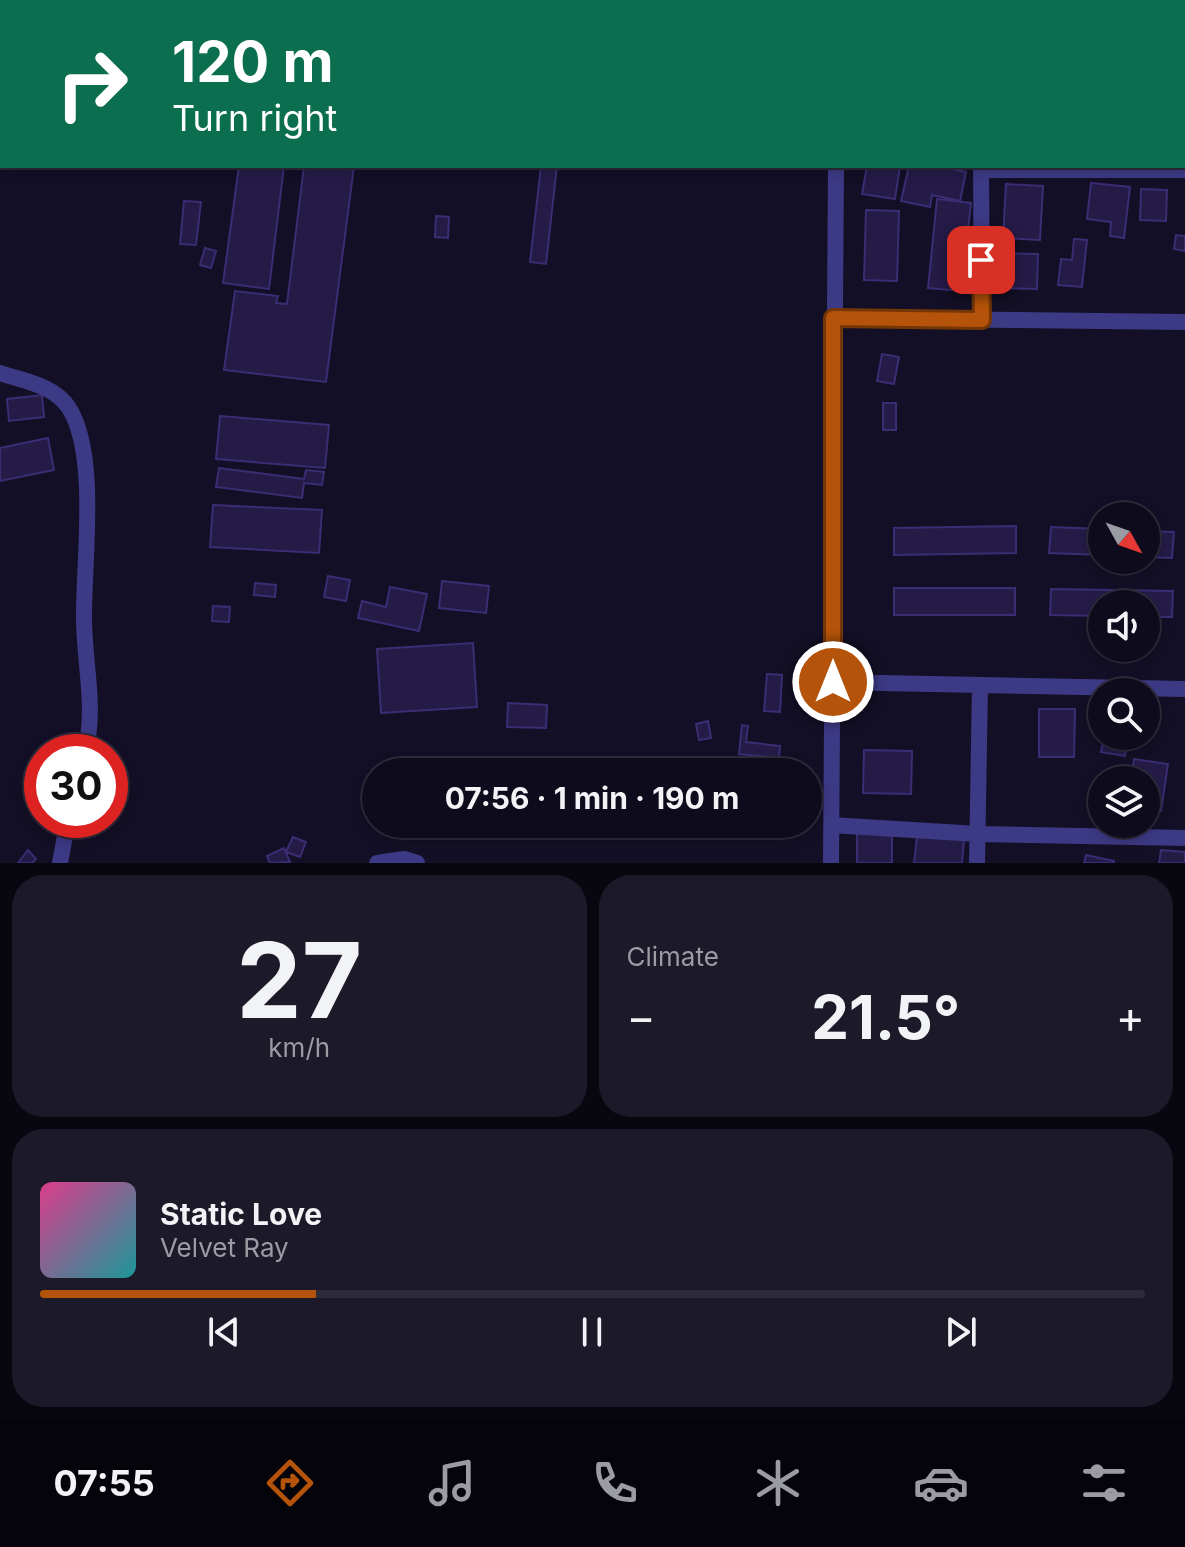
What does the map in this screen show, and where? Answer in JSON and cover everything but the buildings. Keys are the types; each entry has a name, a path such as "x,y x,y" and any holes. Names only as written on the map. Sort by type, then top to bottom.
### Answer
{"street":[{"path":"831,863 836,168"},
{"path":"982,320 981,168 1185,170"},
{"path":"833,318 1185,322"},
{"path":"0,373 41,385 59,396 76,423 85,473 83,615 88,734"},
{"path":"833,682 1185,689"},
{"path":"977,863 980,685"},
{"path":"831,825 978,834 1185,838"},
{"path":"60,863 65,838"},
{"path":"377,863 404,859 417,863"}],"route":[{"path":"833,682 833,318 982,320 981,260"}]}
